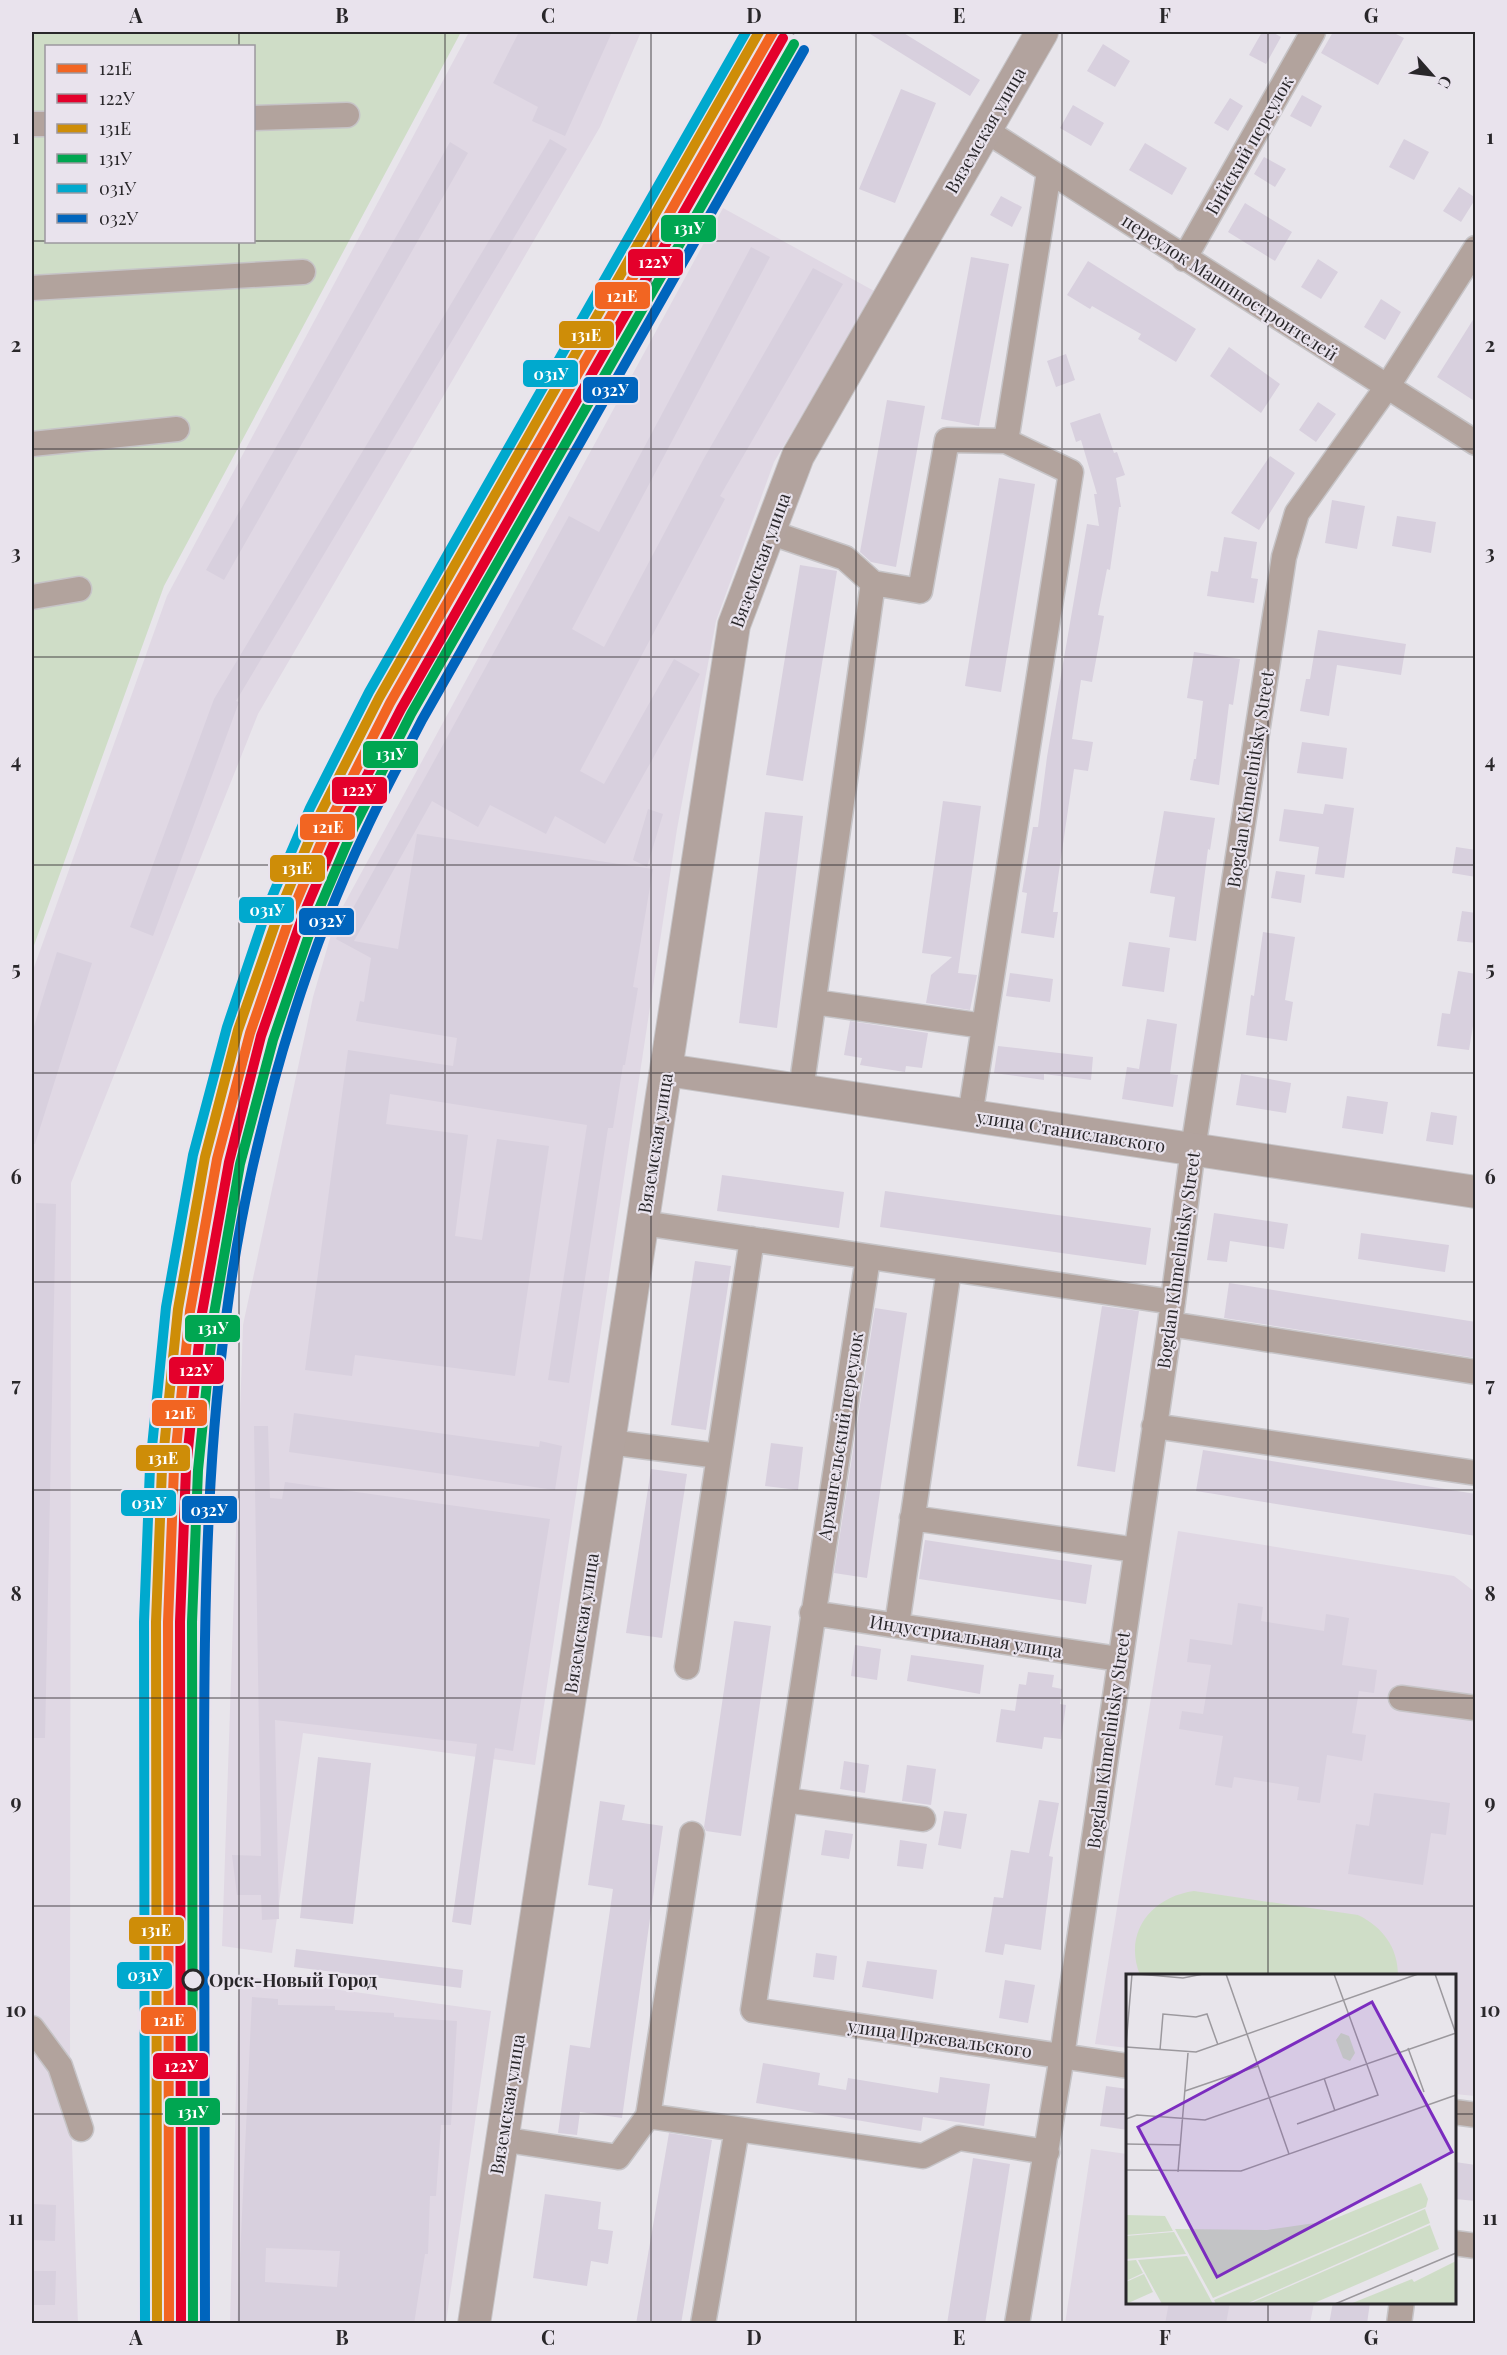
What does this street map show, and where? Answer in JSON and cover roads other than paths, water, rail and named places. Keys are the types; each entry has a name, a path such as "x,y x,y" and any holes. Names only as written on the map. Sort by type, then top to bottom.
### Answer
{"main road":[{"name":"Вяземская улица","path":"474,2324 734,625 798,456 1042,32"},
{"name":"улица Станиславского","path":"666,1070 1476,1192"}],"street":[{"name":"Бийский переулок","path":"1184,259 1313,32"},
{"path":"255,118 347,115"},
{"name":"переулок Машиностроителей","path":"985,130 1184,259 1476,443"},
{"path":"1006,441 1049,172"},
{"name":"Bogdan Khmelnitsky Street","path":"1017,2324 1062,2056 1193,1149 1284,557 1297,513 1387,387 1476,248"},
{"path":"32,288 303,272"},
{"path":"32,444 177,429"},
{"path":"770,532 845,558 873,583 920,591 947,440 1006,441 1071,472 970,1116"},
{"path":"801,1090 873,583"},
{"path":"32,597 80,589"},
{"path":"814,1002 984,1026"},
{"path":"643,1223 948,1269 1476,1372"},
{"path":"687,1667 752,1239"},
{"name":"Архангельский переулок","path":"753,2010 868,1258"},
{"path":"897,1625 948,1269"},
{"path":"1154,1426 1476,1473"},
{"path":"609,1442 719,1456"},
{"path":"912,1518 1136,1550"},
{"name":"Индустриальная улица","path":"812,1613 1119,1659"},
{"path":"1401,1698 1476,1708"},
{"path":"785,1800 923,1819"},
{"path":"501,2139 618,2157 648,2116 692,1834"},
{"name":"улица Пржевальского","path":"753,2010 1126,2066"},
{"path":"32,2028 60,2066 81,2129"},
{"path":"1456,2112 1476,2115"},
{"path":"648,2116 923,2156 959,2138 1047,2152"},
{"path":"703,2324 737,2129"},
{"path":"1456,2243 1476,2246"},
{"path":"1399,2324 1402,2304"}],"railway":[{"path":"188,2324 188,1622 193,1469 206,1315 231,1163 264,1036 304,918 346,823 400,712 793,32"}],"place":[{"name":"Орск-Новый Город","path":"193,1980"}]}
